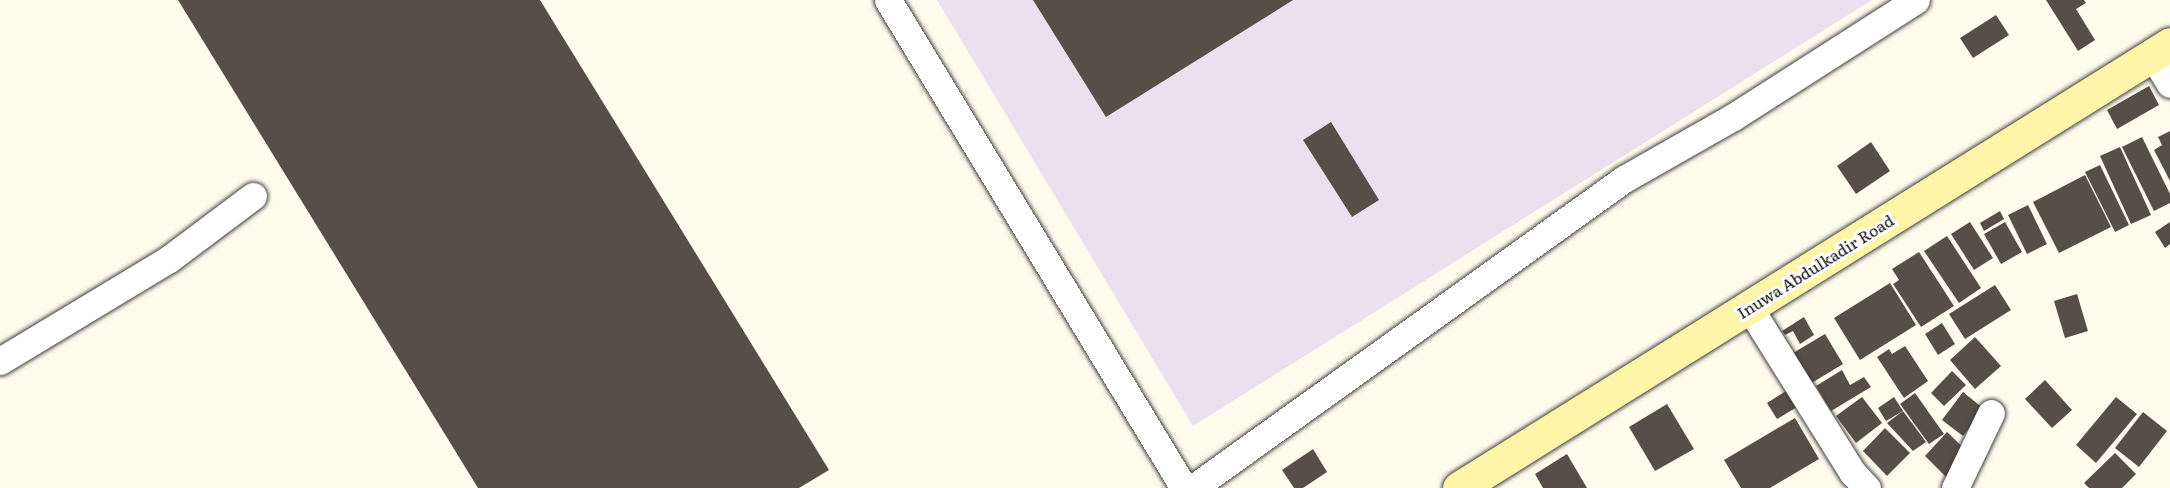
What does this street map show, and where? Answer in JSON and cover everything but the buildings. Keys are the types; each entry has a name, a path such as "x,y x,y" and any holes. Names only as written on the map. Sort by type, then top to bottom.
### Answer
{"main road":[{"name":"Inuwa Abdulkadir Road","path":"1459,488 2161,49"}],"street":[{"path":"888,0 1184,488"},
{"path":"1193,488 1624,178 1733,117 1916,0"},
{"path":"2161,49 2170,84"},
{"path":"0,361 169,259 253,196"},
{"path":"1749,307 1852,472 1867,488"},
{"path":"1955,488 1991,413"}],"shaded area":[{"path":"937,0 1872,0 1193,426"}]}
